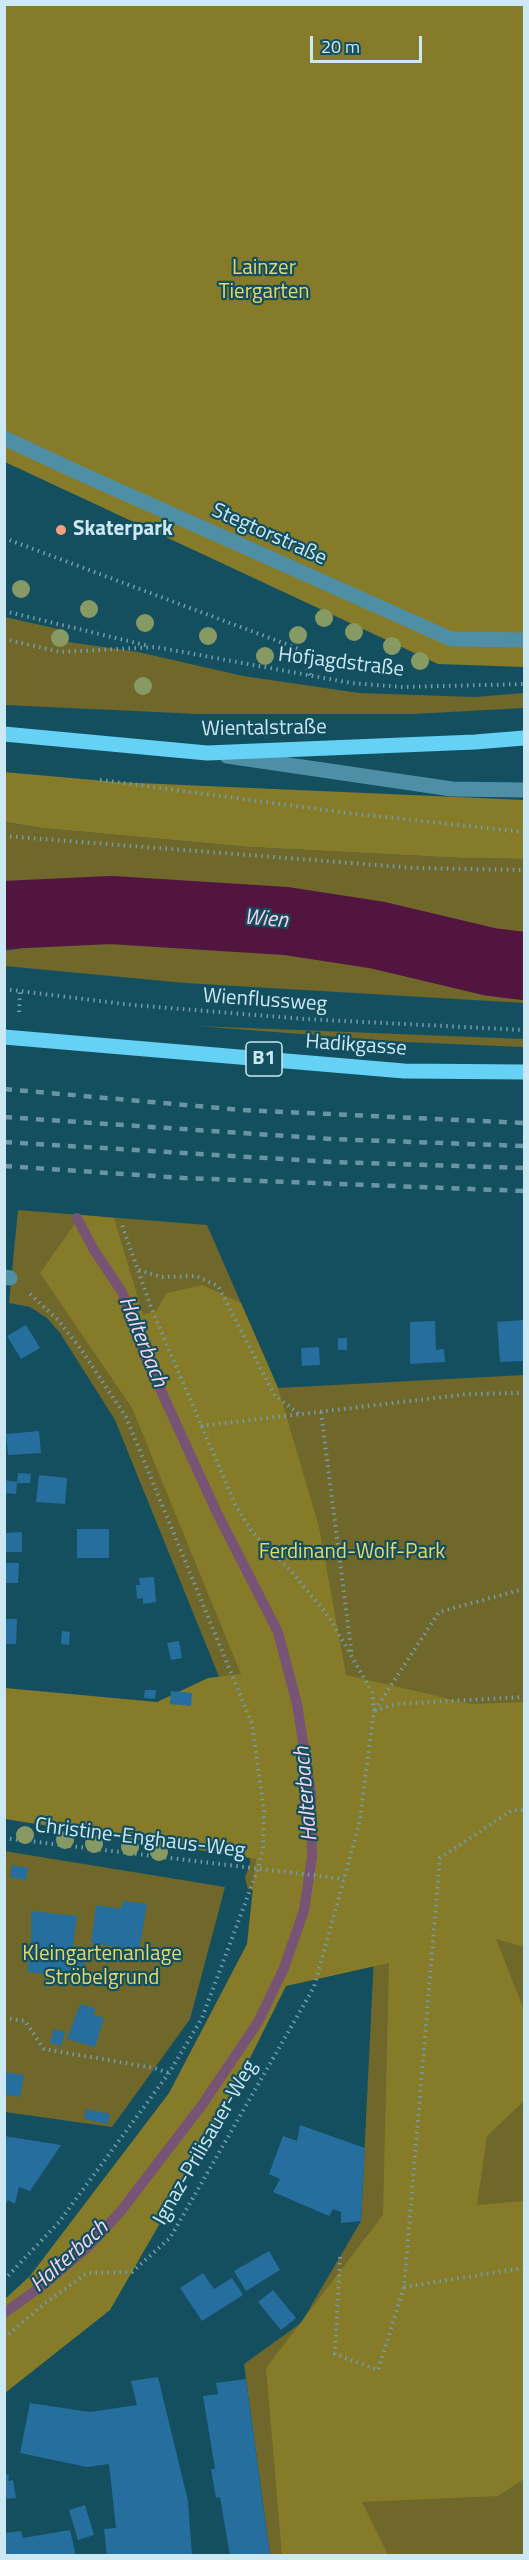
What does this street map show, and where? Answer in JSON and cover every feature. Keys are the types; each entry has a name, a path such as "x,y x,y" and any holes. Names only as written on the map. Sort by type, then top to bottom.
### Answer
{"main road":[{"name":"Wientalstraße","path":"4,734 207,753 525,738"},
{"name":"Hadikgasse","path":"4,1037 404,1071 525,1072"}],"lane":[{"name":"Stegtorstraße","path":"4,438 451,639 525,640"},
{"path":"207,753 452,789 525,790"}],"path":[{"path":"4,538 299,649 312,677"},
{"name":"Hofjagdstraße","path":"4,611 156,647 312,677 402,687 525,684"},
{"name":"Hofjagdstraße","path":"4,639 61,652 156,647"},
{"path":"100,780 336,811 525,832"},
{"path":"4,836 415,868 525,870"},
{"name":"Wienflussweg","path":"4,989 132,1005 305,1019 525,1030"},
{"path":"18,1016 20,991"},
{"path":"122,1225 152,1310 235,1504 252,1532 291,1572 328,1617 372,1692 374,1711"},
{"path":"138,1269 160,1277 196,1276 218,1286 275,1396 301,1415"},
{"path":"4,2280 59,2222 169,2073 202,2018 258,1869 263,1848 264,1811 252,1724 126,1417 81,1347 58,1320 37,1299 7,1278"},
{"path":"201,1426 468,1394 525,1393"},
{"path":"321,1412 353,1659"},
{"path":"374,1711 439,1612 525,1588"},
{"path":"374,1711 395,1704 525,1697"},
{"name":"Ignaz-Prilisauer-Weg","path":"4,2338 44,2304 87,2273 132,2272 170,2238 314,1987 359,1825 374,1711"},
{"path":"340,2257 334,2354 378,2370 404,2287 440,1858 512,1810 525,1809"},
{"name":"Christine-Enghaus-Weg","path":"4,1838 344,1879"},
{"path":"4,2018 26,2021 44,2049 153,2068 169,2073"},
{"path":"404,2287 525,2268"}],"green space":[{"name":"Lainzer Tiergarten","path":"5,5 524,5 524,667 438,664 5,462"},
{"path":"5,617 58,629 68,642 138,652 243,676 359,693 475,697 524,693 524,708 413,714 199,714 5,705"},
{"path":"4,772 116,782 524,800 524,859 249,847 42,828 5,822"},
{"path":"4,822 42,828 249,847 524,859 524,950 461,942 441,919 282,894 130,891 5,898"},
{"path":"111,933 442,960 458,986 524,990 524,1003 185,983 5,966 5,951"},
{"path":"197,1026 524,1039 524,1047 405,1042"},
{"name":"Ferdinand-Wolf-Park","path":"18,1210 207,1225 278,1388 524,1375 524,2555 270,2555 244,2364 301,2323 361,2221 377,1894 348,1910 248,1889 245,1878 250,1863 252,1810 239,1726 115,1420 60,1333 47,1318 30,1307 9,1303"},
{"path":"81,1215 114,1218 143,1315 156,1311 167,1293 202,1285 241,1303 278,1388 319,1527 346,1675 471,1704 524,1702 524,1947 496,1939 524,2010 524,2101 487,2136 477,2205 524,2201 524,2479 498,2496 362,2502 388,2555 282,2555 266,2368 383,2215 389,1963 286,1986 217,2124 110,2310 5,2393 5,2299 30,2276 169,2093 247,1944 256,1859 5,1819 5,1688 157,1702 208,1678 241,1674 132,1408 40,1273"},
{"name":"Kleingartenanlage Ströbelgrund","path":"4,1851 225,1887 190,2019 112,2127 5,2112"}],"building":[{"path":"524,1320 524,1361 500,1362 497,1322"},
{"path":"435,1321 436,1350 444,1349 445,1362 410,1364 410,1322"},
{"path":"26,1325 40,1348 21,1359 7,1336"},
{"path":"338,1338 347,1338 347,1350 338,1350"},
{"path":"319,1347 320,1365 302,1366 301,1348"},
{"path":"39,1431 41,1453 8,1455 6,1434"},
{"path":"18,1473 31,1474 30,1483 17,1483"},
{"path":"39,1475 67,1478 65,1504 36,1502"},
{"path":"4,1480 17,1482 16,1494 4,1493"},
{"path":"77,1529 109,1529 109,1558 77,1558"},
{"path":"22,1532 22,1552 4,1552 4,1533"},
{"path":"4,1563 19,1563 18,1583 4,1583"},
{"path":"154,1577 156,1602 143,1604 143,1598 137,1599 136,1585 140,1585 139,1578"},
{"path":"4,1619 17,1619 16,1644 4,1644"},
{"path":"62,1631 70,1632 69,1645 61,1644"},
{"path":"179,1641 182,1658 171,1660 167,1643"},
{"path":"145,1690 156,1690 155,1699 144,1698"},
{"path":"171,1691 192,1693 191,1706 170,1704"},
{"path":"12,1865 28,1868 26,1880 10,1877"},
{"path":"123,1901 147,1904 139,1950 91,1943 96,1905 121,1909"},
{"path":"31,1911 77,1916 72,1953 85,1955 82,1978 27,1972 31,1948"},
{"path":"80,2004 96,2009 93,2015 104,2018 95,2047 67,2039"},
{"path":"54,2029 65,2032 61,2046 50,2043"},
{"path":"4,2072 24,2075 20,2097 4,2094"},
{"path":"86,2109 110,2114 108,2124 84,2119"},
{"path":"300,2125 365,2148 361,2221 341,2223 341,2212 333,2209 329,2216 273,2192 280,2179 269,2174 283,2136 297,2141"},
{"path":"4,2136 61,2145 30,2191 19,2187 15,2204 8,2200 4,2206"},
{"path":"269,2251 280,2270 246,2291 234,2271"},
{"path":"203,2273 214,2289 232,2278 243,2295 202,2321 180,2288"},
{"path":"273,2290 296,2318 281,2330 258,2302"},
{"path":"158,2377 188,2501 192,2556 107,2556 104,2529 116,2528 109,2464 87,2467 20,2453 30,2403 90,2412 137,2405 131,2381"},
{"path":"246,2379 270,2556 230,2556 220,2497 216,2498 211,2469 215,2469 203,2396 218,2394 216,2383"},
{"path":"4,2474 9,2475 8,2481 13,2480 16,2498 4,2499"},
{"path":"85,2505 94,2535 78,2540 69,2510"},
{"path":"70,2530 76,2556 5,2556 5,2533 21,2531 23,2538"}],"waterway":[{"name":"Wien","path":"4,915 111,910 286,921 377,935 491,962 524,966"},
{"name":"Halterbach","path":"4,2313 42,2286 87,2248 121,2211 202,2105 258,2022 284,1968 304,1910 312,1857 311,1793 297,1704 278,1632 218,1515 145,1356 122,1292 94,1250 77,1218"}],"railway":[{"path":"4,1089 242,1110 524,1123"},
{"path":"4,1117 331,1139 524,1146"},
{"path":"4,1142 331,1162 524,1168"},
{"path":"4,1166 184,1178 524,1191"}],"place":[{"name":"Skaterpark","path":"61,530"}]}
